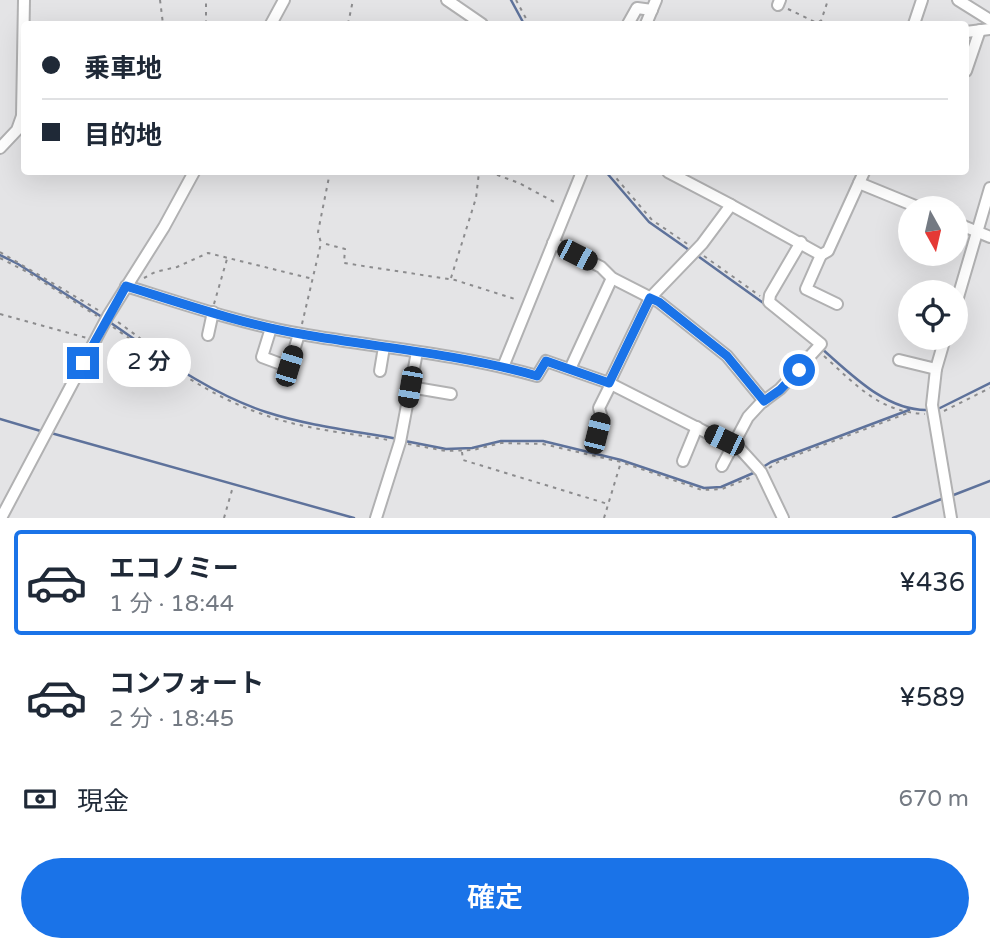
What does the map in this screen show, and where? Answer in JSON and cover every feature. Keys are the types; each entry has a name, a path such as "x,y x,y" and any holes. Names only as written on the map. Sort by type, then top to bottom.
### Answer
{"street":[{"path":"24,0 24,21"},
{"path":"273,21 284,0"},
{"path":"447,0 478,21"},
{"path":"915,21 922,0"},
{"path":"958,0 990,20"},
{"path":"630,21 637,8 654,5"},
{"path":"969,65 985,30"},
{"path":"0,148 17,130 21,120"},
{"path":"1,518 107,318 164,227 192,175"},
{"path":"503,367 581,175"},
{"path":"674,175 821,255"},
{"path":"837,304 806,289 821,255 828,251 863,175"},
{"path":"859,183 898,200"},
{"path":"963,280 990,188"},
{"path":"597,433 601,418 599,408 650,298 702,244 731,205"},
{"path":"968,228 990,237"},
{"path":"722,466 748,417 780,390 821,344 769,302 770,295 800,242"},
{"path":"553,243 601,267 612,278 659,302 727,356 764,401"},
{"path":"570,369 612,278"},
{"path":"126,286 299,334 503,367 537,376 546,361 610,383 732,445 748,456 761,472 783,518"},
{"path":"208,335 213,312"},
{"path":"271,328 262,357 289,366 299,334"},
{"path":"380,371 384,347"},
{"path":"942,350 936,369 932,405 951,518"},
{"path":"376,518 400,442 417,352"},
{"path":"899,360 936,369"},
{"path":"410,387 451,394"},
{"path":"683,461 697,427"}],"path":[{"path":"160,0 163,21"},
{"path":"206,0 206,21"},
{"path":"349,21 353,0"},
{"path":"516,0 527,21"},
{"path":"821,21 828,0"},
{"path":"779,2 814,21"},
{"path":"299,334 321,243 318,232 329,175"},
{"path":"451,280 476,198 479,175"},
{"path":"497,175 519,183 566,208"},
{"path":"614,175 652,220 691,246"},
{"path":"326,244 345,249 344,263 451,280 529,303"},
{"path":"0,252 107,318 179,367"},
{"path":"699,252 769,302"},
{"path":"126,286 155,272 177,267 208,253 313,279"},
{"path":"0,258 107,318 176,371 206,389 262,414 446,451 461,451 500,443 543,444 621,462 702,490 742,483 778,462 908,413"},
{"path":"213,312 227,258"},
{"path":"0,314 95,340"},
{"path":"817,350 870,398 908,413 927,414"},
{"path":"176,371 185,354 189,353"},
{"path":"941,412 990,388"},
{"path":"461,451 463,460 608,504"},
{"path":"604,518 621,462"},
{"path":"224,518 232,490"}],"waterway":[{"path":"511,0 522,21"},
{"path":"609,175 649,222 689,250"},
{"path":"695,254 766,305"},
{"path":"0,255 102,317"},
{"path":"108,321 184,372 245,404 299,421 399,439"},
{"path":"821,348 869,389 897,404 926,410"},
{"path":"938,409 990,383"},
{"path":"763,467 909,410"},
{"path":"0,419 44,432"},
{"path":"51,433 354,518"},
{"path":"405,441 446,449 472,448 501,441 543,441 621,460 704,488 721,487 758,471"},
{"path":"951,496 990,481"},
{"path":"893,518 944,498"}],"route":[{"path":"83,363 126,286 299,334 471,360 537,376 546,361 609,383 650,298 659,302 727,356 764,401 780,390 799,370"}]}
